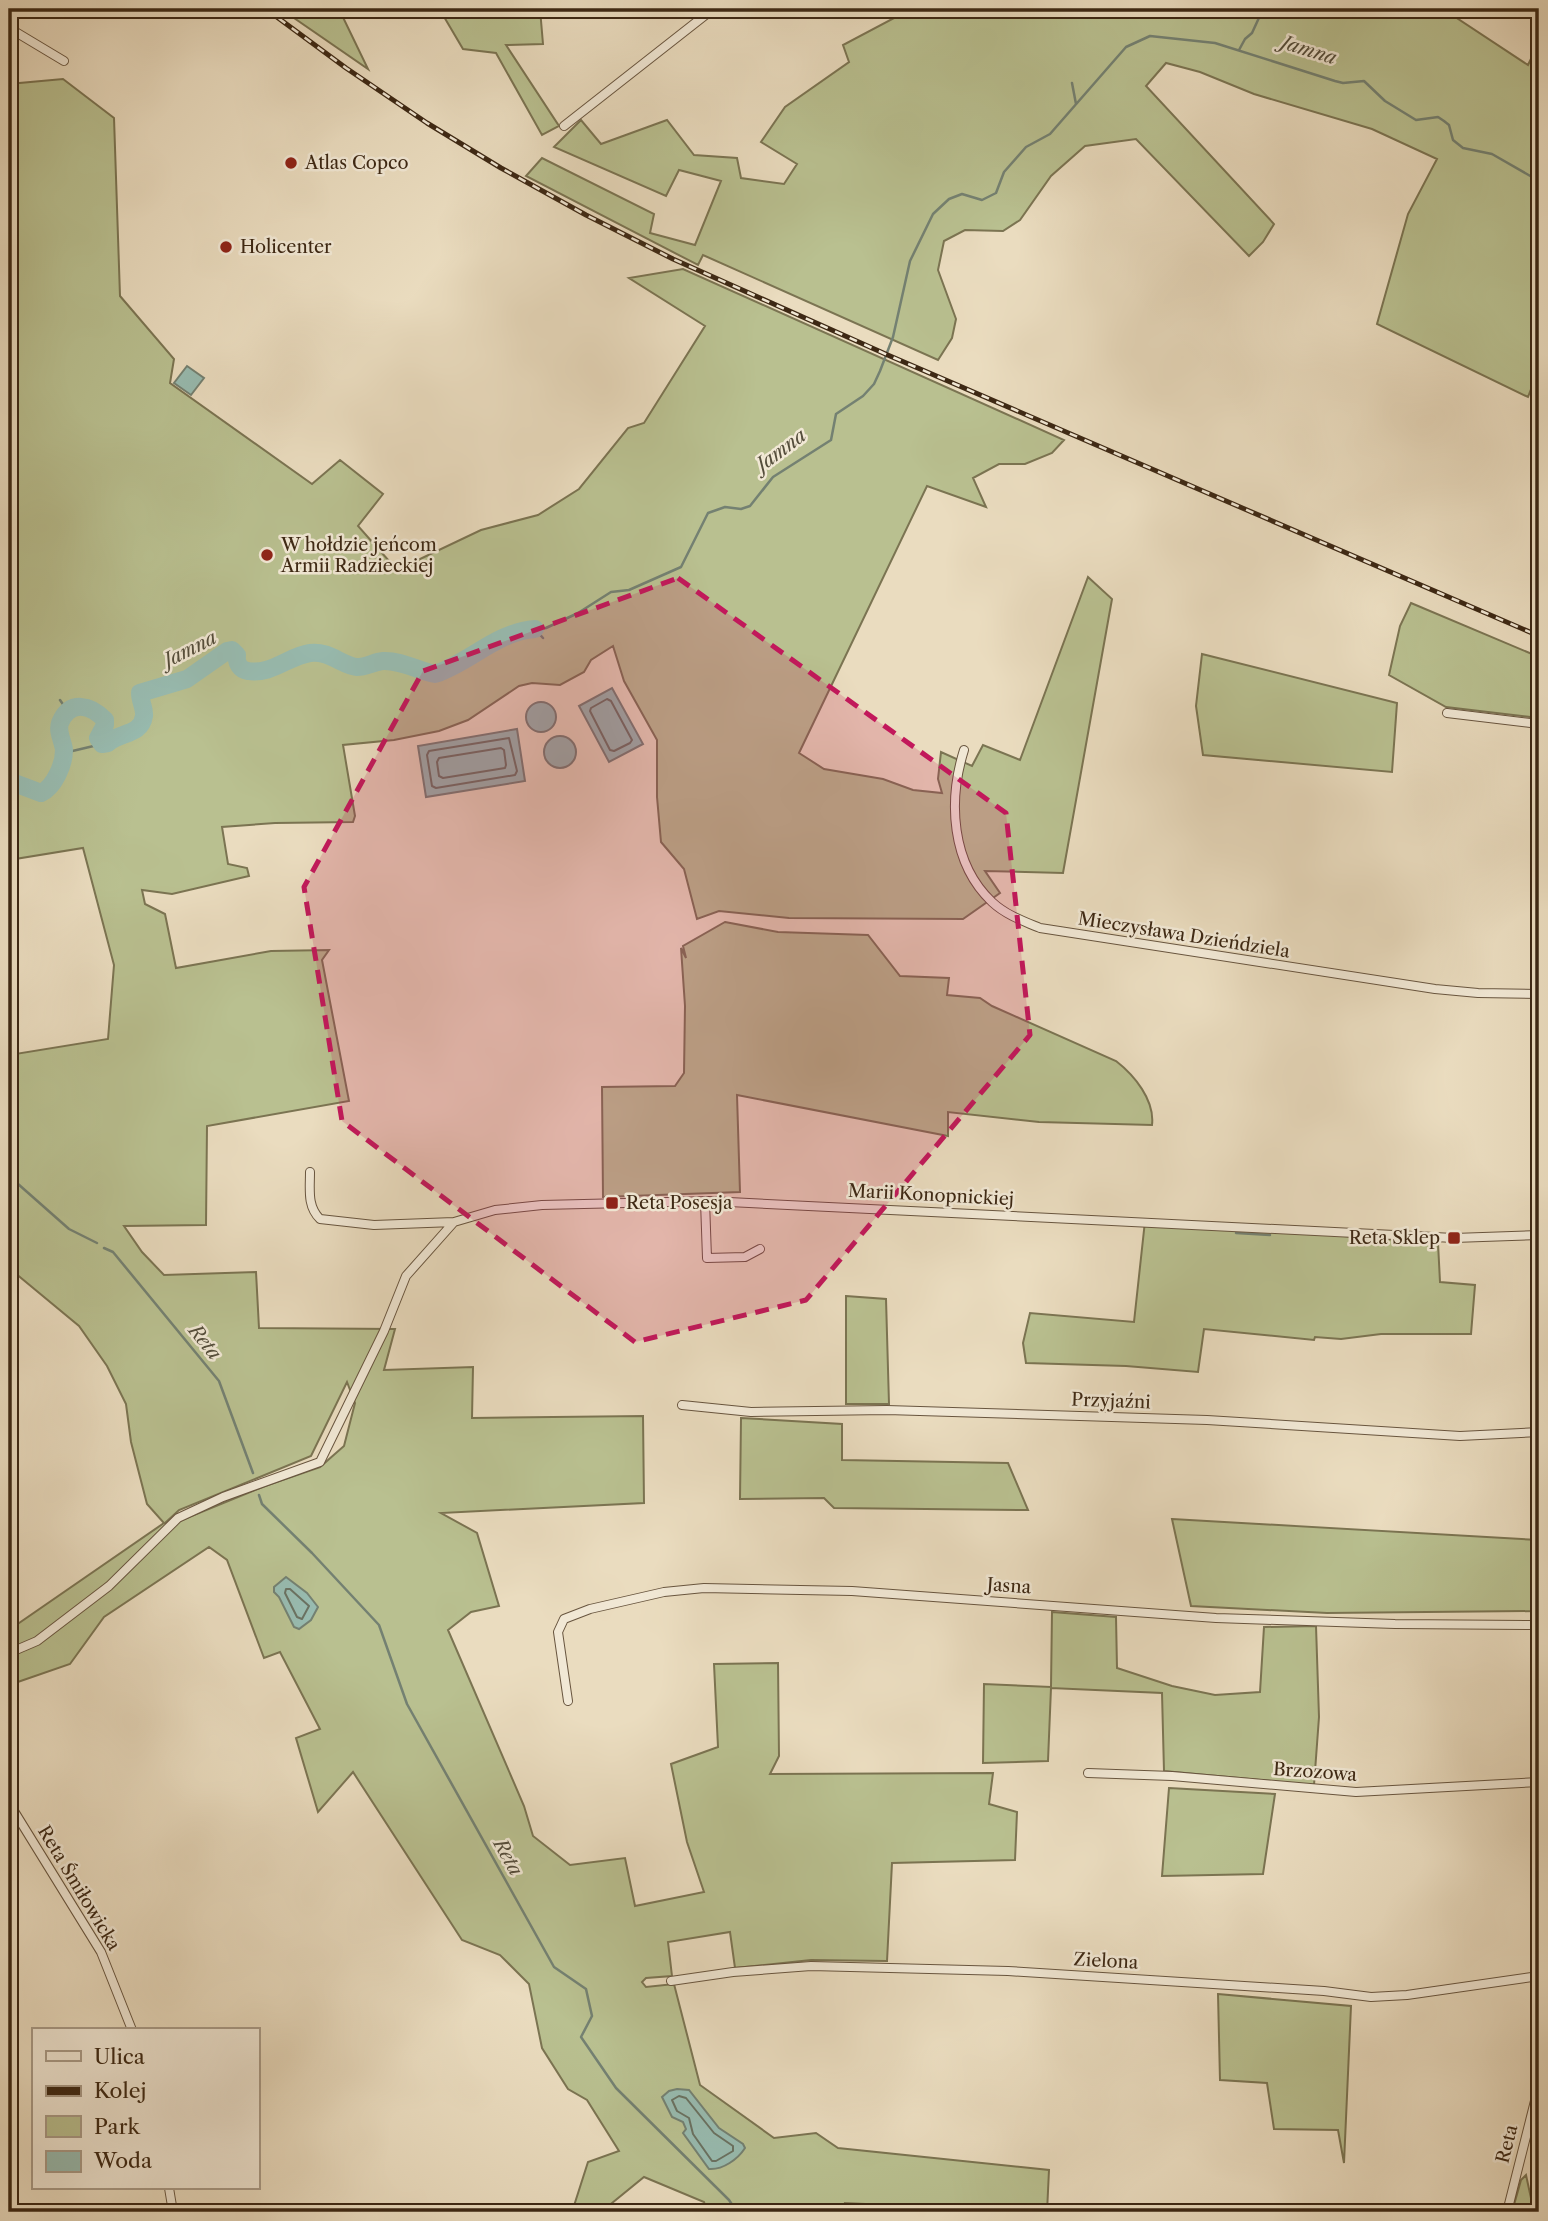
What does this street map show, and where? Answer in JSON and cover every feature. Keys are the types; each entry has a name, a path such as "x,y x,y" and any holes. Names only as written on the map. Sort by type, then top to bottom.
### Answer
{"street":[{"path":"564,126 713,9"},
{"path":"9,28 64,61"},
{"path":"1447,713 1539,724"},
{"name":"Mieczysława Dzieńdziela","path":"964,750 958,767 955,806 956,831 962,855 974,879 992,902 1011,916 1040,928 1435,989 1478,993 1539,993"},
{"name":"Marii Konopnickiej","path":"310,1172 310,1203 313,1212 320,1219 374,1225 454,1222 495,1210 542,1205 705,1201 1454,1238 1539,1236"},
{"path":"705,1201 707,1258 745,1257 760,1249"},
{"path":"9,1653 37,1641 109,1586 178,1518 223,1497 320,1462 384,1331 406,1276 454,1222"},
{"name":"Przyjaźni","path":"682,1405 751,1412 887,1410 1208,1420 1460,1436 1539,1432"},
{"name":"Jasna","path":"568,1701 558,1632 564,1619 590,1609 687,1588 852,1591 1216,1618 1395,1624 1539,1625"},
{"name":"Brzozowa","path":"1088,1773 1172,1776 1356,1792 1539,1782"},
{"name":"Reta Śmiłowicka","path":"9,1803 101,1952 131,2028"},
{"name":"Zielona","path":"671,1981 733,1972 811,1966 1021,1972 1324,1991 1371,1997 1407,1995 1539,1976"},
{"name":"Reta","path":"1507,2212 1539,2085"},
{"path":"169,2190 173,2212"}],"highlighted area":[{"path":"678,578 1006,813 1030,1035 806,1300 635,1342 342,1121 304,887 423,671"}],"green space":[{"path":"281,9 339,9 368,69"},
{"path":"540,9 543,44 506,45 559,126 542,135 496,53 463,49 440,10"},
{"path":"911,9 1443,9 1528,65 1539,42 1539,375 1528,397 1377,324 1408,214 1437,159 1372,129 1254,94 1200,72 1166,63 1146,86 1274,224 1263,242 1249,256 1136,139 1085,146 1051,176 1020,220 1003,231 965,230 944,241 938,270 956,319 952,338 938,360 703,255 698,265 526,176 542,158 654,214 650,233 695,245 721,181 679,170 666,196 554,147 581,120 601,144 667,120 694,155 737,158 741,178 784,184 797,164 761,142 785,107 849,62 843,45"},
{"path":"63,79 114,118 120,296 174,359 170,383 312,484 340,460 383,494 358,526 397,570 481,530 538,515 579,489 628,428 644,423 705,326 629,278 683,269 1064,440 1052,453 1025,464 999,464 973,478 986,507 927,486 799,753 824,769 883,779 913,790 942,793 938,779 941,752 972,766 983,745 1020,760 1088,577 1112,599 1063,873 985,871 1000,893 963,919 789,918 719,911 697,919 684,869 661,842 657,797 657,740 624,681 613,646 591,660 584,672 560,685 532,683 519,686 468,720 439,731 394,740 343,745 355,816 353,822 222,827 228,864 247,868 249,876 172,894 142,890 145,904 165,914 176,968 271,951 329,950 322,960 349,1101 207,1126 206,1225 124,1226 142,1252 164,1275 256,1272 259,1328 395,1329 384,1370 473,1367 472,1418 643,1416 644,1503 441,1513 477,1533 499,1606 471,1612 448,1630 524,1806 533,1836 570,1865 625,1858 635,1906 704,1892 687,1842 671,1764 718,1747 714,1664 778,1663 779,1756 770,1774 993,1773 989,1804 1017,1812 1015,1860 892,1863 887,1961 811,1960 735,1968 730,1932 668,1942 672,1976 646,1978 642,1982 646,1987 674,1984 700,2085 774,2138 816,2133 838,2148 1049,2170 1047,2212 953,2212 952,2208 845,2203 846,2212 707,2212 704,2202 644,2177 601,2212 572,2212 588,2162 619,2151 587,2100 568,2089 542,2048 529,1984 500,1955 462,1940 353,1772 318,1812 296,1738 320,1729 280,1652 264,1658 227,1560 209,1547 104,1617 70,1664 9,1685 9,1630 164,1523 147,1504 131,1442 126,1404 107,1366 79,1326 9,1268 9,1055 108,1039 114,965 83,848 9,860 9,84","holes":["347,1382 355,1403 344,1446 320,1467 177,1522 165,1523 179,1510 311,1456"]},
{"path":"1411,603 1539,657 1539,718 1446,707 1389,675 1400,626"},
{"path":"1202,654 1397,703 1392,772 1203,755 1196,706"},
{"path":"725,922 778,932 868,935 900,976 949,978 947,995 980,998 992,1006 1116,1061 1130,1073 1147,1097 1152,1125 1039,1122 948,1112 948,1136 737,1095 740,1192 603,1197 602,1087 675,1086 684,1073 685,1006 681,948 686,958 683,946"},
{"path":"1145,1221 1438,1243 1440,1282 1475,1285 1471,1334 1381,1334 1341,1339 1315,1337 1314,1340 1204,1329 1198,1372 1126,1366 1026,1363 1023,1343 1030,1313 1134,1322"},
{"path":"846,1296 886,1299 889,1404 846,1404"},
{"path":"741,1418 842,1424 842,1460 1008,1463 1028,1510 834,1508 824,1498 740,1499"},
{"path":"1172,1519 1539,1540 1539,1611 1327,1613 1191,1606"},
{"path":"1052,1612 1116,1617 1117,1668 1172,1686 1215,1695 1260,1692 1264,1627 1316,1626 1319,1717 1314,1785 1164,1771 1162,1693 1051,1688 1048,1761 983,1763 984,1684 1051,1687"},
{"path":"1169,1788 1275,1794 1263,1874 1162,1876"},
{"path":"1218,1994 1351,2006 1344,2163 1338,2130 1274,2129 1267,2083 1220,2080"},
{"path":"1526,2175 1534,2212 1512,2212 1521,2180"}],"water":[{"path":"187,366 204,378 191,395 174,383"},
{"path":"612,688 643,744 609,762 579,706"},
{"path":"541,702 552,706 556,717 552,728 541,732 530,728 526,717 530,706"},
{"path":"517,729 525,781 426,797 418,746"},
{"path":"560,736 571,741 576,752 571,763 560,768 549,763 544,752 549,741"},
{"path":"286,1577 307,1593 318,1607 311,1620 299,1629 294,1627 274,1592 274,1587"},
{"path":"677,2089 689,2090 719,2128 743,2144 745,2148 734,2160 720,2168 709,2169 683,2133 686,2129 683,2122 672,2117 662,2097"}],"waterway":[{"path":"1239,50 1252,33 1263,9"},
{"name":"Jamna","path":"535,629 546,628 578,613 611,592 629,590 681,567 708,513 725,507 741,509 750,506 773,477 831,440 836,414 863,396 874,384 880,371 893,337 910,261 933,214 949,199 962,194 982,200 996,193 1004,172 1026,147 1050,134 1126,47 1150,36 1215,43 1335,81 1364,81 1385,101 1416,120 1438,117 1444,121 1449,125 1453,140 1463,148 1492,154 1539,181"},
{"path":"1072,83 1076,104"},
{"path":"535,629 543,638"},
{"name":"Jamna","path":"9,781 41,793 50,786 62,762 64,750 59,726 69,710 87,708 105,720 98,738 102,744 108,743 139,727 144,713 140,693 187,679 227,651 232,650 237,655 239,666 248,671 272,668 302,655 317,653 357,667 390,661 435,674 496,641 521,631 535,629"},
{"path":"60,700 69,713"},
{"path":"64,753 102,744"},
{"name":"Reta","path":"9,1176 69,1229 97,1243"},
{"path":"1236,1233 1270,1235"},
{"name":"Reta","path":"104,1248 113,1252 219,1381 253,1473"},
{"name":"Reta","path":"259,1495 262,1504 379,1625 407,1704 554,1967 586,1989 592,2016 581,2037 616,2088 729,2200 737,2212"}],"railway":[{"path":"266,9 427,123 586,215 673,259 890,356 1539,636"}],"place":[{"name":"Atlas Copco","path":"291,163"},
{"name":"Holicenter","path":"226,247"},
{"name":"W hołdzie jeńcom Armii Radzieckiej","path":"267,555"},
{"name":"Reta Posesja","path":"612,1203"},
{"name":"Reta Sklep","path":"1454,1238"}]}
